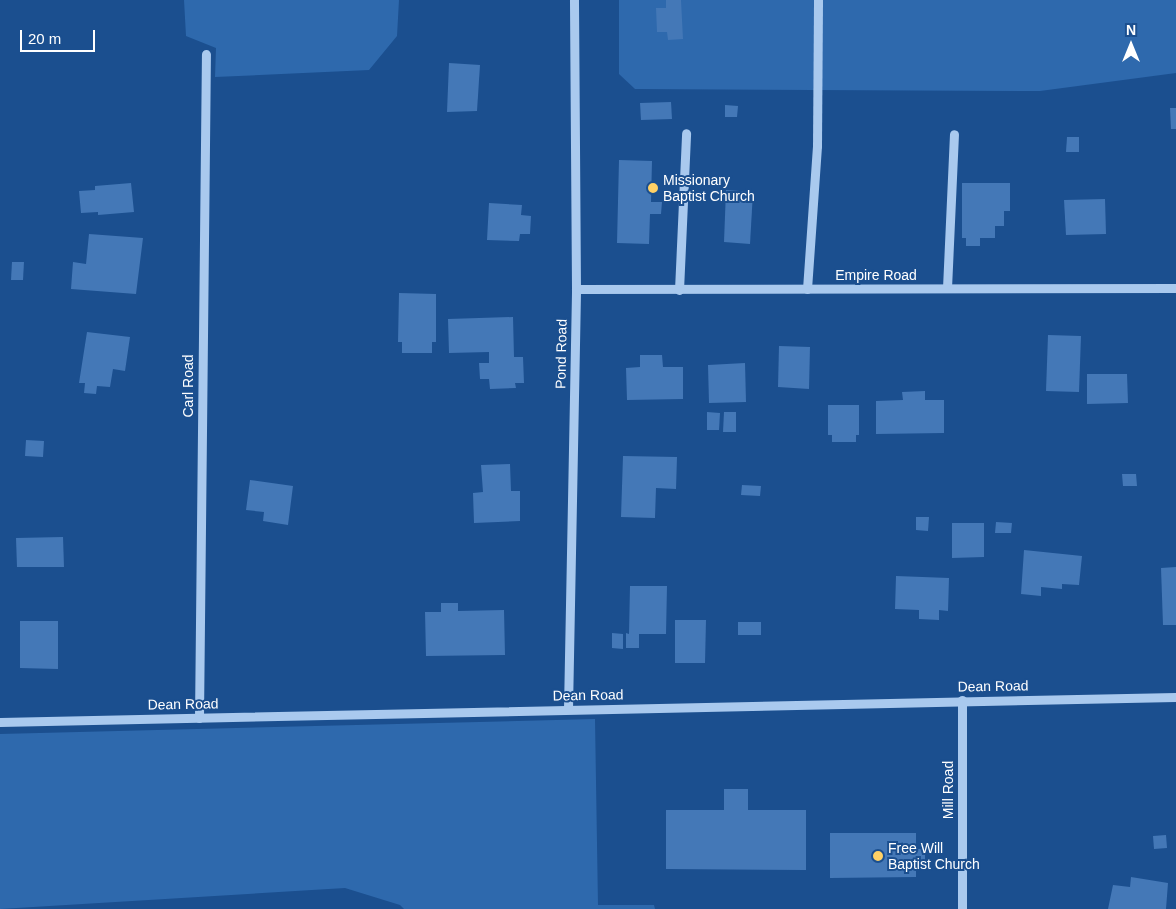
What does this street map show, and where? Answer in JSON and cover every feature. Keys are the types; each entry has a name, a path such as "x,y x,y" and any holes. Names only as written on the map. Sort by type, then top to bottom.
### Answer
{"street":[{"name":"Pond Road","path":"568,709 576,289 574,0"},
{"path":"807,289 817,146 818,0"},
{"name":"Carl Road","path":"199,718 206,54"},
{"path":"679,290 686,133"},
{"path":"947,288 954,134"},
{"name":"Empire Road","path":"576,289 1176,288"},
{"name":"Dean Road","path":"0,722 1176,696"},
{"name":"Mill Road","path":"962,700 962,909"}],"shaded area":[{"path":"184,0 399,0 397,36 369,70 215,77 216,48 186,36"},
{"path":"619,0 1176,0 1176,73 1040,91 635,89 619,74"},
{"path":"595,719 598,905 654,905 655,909 404,909 400,905 345,888 0,909 0,734"}],"building":[{"path":"666,0 681,0 683,39 668,40 667,32 657,32 656,8 666,8"},
{"path":"449,63 480,65 477,111 447,112"},
{"path":"671,102 672,119 641,120 640,103"},
{"path":"725,105 738,106 737,117 725,117"},
{"path":"1170,108 1176,108 1176,129 1171,129"},
{"path":"1067,137 1079,137 1079,152 1066,152"},
{"path":"619,160 652,161 651,202 662,202 661,214 650,214 649,244 617,243"},
{"path":"131,183 134,212 98,215 98,212 81,213 79,191 95,190 95,186"},
{"path":"962,183 1010,183 1010,211 1004,211 1004,226 995,226 995,238 980,238 980,246 966,246 966,238 962,238"},
{"path":"726,190 753,192 750,244 724,242"},
{"path":"1105,199 1106,234 1066,235 1064,200"},
{"path":"489,203 522,205 521,215 531,216 530,234 520,234 519,241 487,240"},
{"path":"89,234 143,238 136,294 71,289 73,262 86,264"},
{"path":"12,262 24,262 23,280 11,280"},
{"path":"399,293 436,294 436,342 432,342 432,353 402,353 402,342 398,342"},
{"path":"513,317 514,357 523,357 524,383 515,383 516,388 490,389 489,379 480,379 479,363 489,363 489,352 449,353 448,319"},
{"path":"87,332 130,337 125,371 113,369 110,387 97,386 96,394 84,393 85,383 79,383"},
{"path":"1048,335 1081,336 1079,392 1046,391"},
{"path":"779,346 810,347 809,389 778,387"},
{"path":"640,355 662,355 663,367 683,367 683,399 627,400 626,368 640,367"},
{"path":"745,363 746,402 709,403 708,365"},
{"path":"1087,374 1127,374 1128,403 1087,404"},
{"path":"925,391 925,400 944,400 944,433 876,434 876,401 903,400 902,392"},
{"path":"828,405 859,405 859,435 856,435 856,442 832,442 832,435 828,435"},
{"path":"707,412 720,413 719,430 707,430"},
{"path":"724,412 736,412 736,432 723,432"},
{"path":"26,440 44,441 43,457 25,456"},
{"path":"623,456 677,457 676,489 656,488 655,518 621,517"},
{"path":"510,464 511,491 520,491 520,521 474,523 473,493 483,492 481,465"},
{"path":"1122,474 1136,474 1137,486 1123,486"},
{"path":"250,480 293,486 288,525 263,521 264,512 246,510"},
{"path":"742,485 761,486 760,496 741,495"},
{"path":"916,517 929,517 928,531 916,530"},
{"path":"996,522 1012,523 1011,533 995,533"},
{"path":"952,523 984,523 984,557 952,558"},
{"path":"63,537 64,567 17,567 16,538"},
{"path":"1024,550 1082,556 1079,585 1062,584 1062,589 1041,587 1041,596 1021,594"},
{"path":"1176,567 1176,625 1163,625 1161,568"},
{"path":"896,576 949,578 948,611 939,610 939,620 919,619 919,610 895,609"},
{"path":"630,586 667,586 666,634 639,634 639,648 626,648 626,633 629,634"},
{"path":"441,603 458,603 458,611 504,610 505,655 426,656 425,612 441,612"},
{"path":"675,620 706,620 705,663 675,663"},
{"path":"20,621 58,621 58,669 20,668"},
{"path":"738,622 761,622 761,635 738,635"},
{"path":"612,633 623,634 623,649 612,648"},
{"path":"724,789 748,789 748,810 806,810 806,870 666,869 666,810 724,810"},
{"name":"Free Will Baptist Church","path":"830,833 916,833 916,849 925,849 925,862 916,862 916,877 830,878"},
{"path":"1166,835 1167,848 1154,849 1153,836"},
{"path":"1131,877 1168,883 1166,909 1108,909 1113,885 1130,887"}],"place":[{"name":"Missionary Baptist Church","path":"653,188"},
{"name":"Free Will Baptist Church","path":"878,856"}]}
